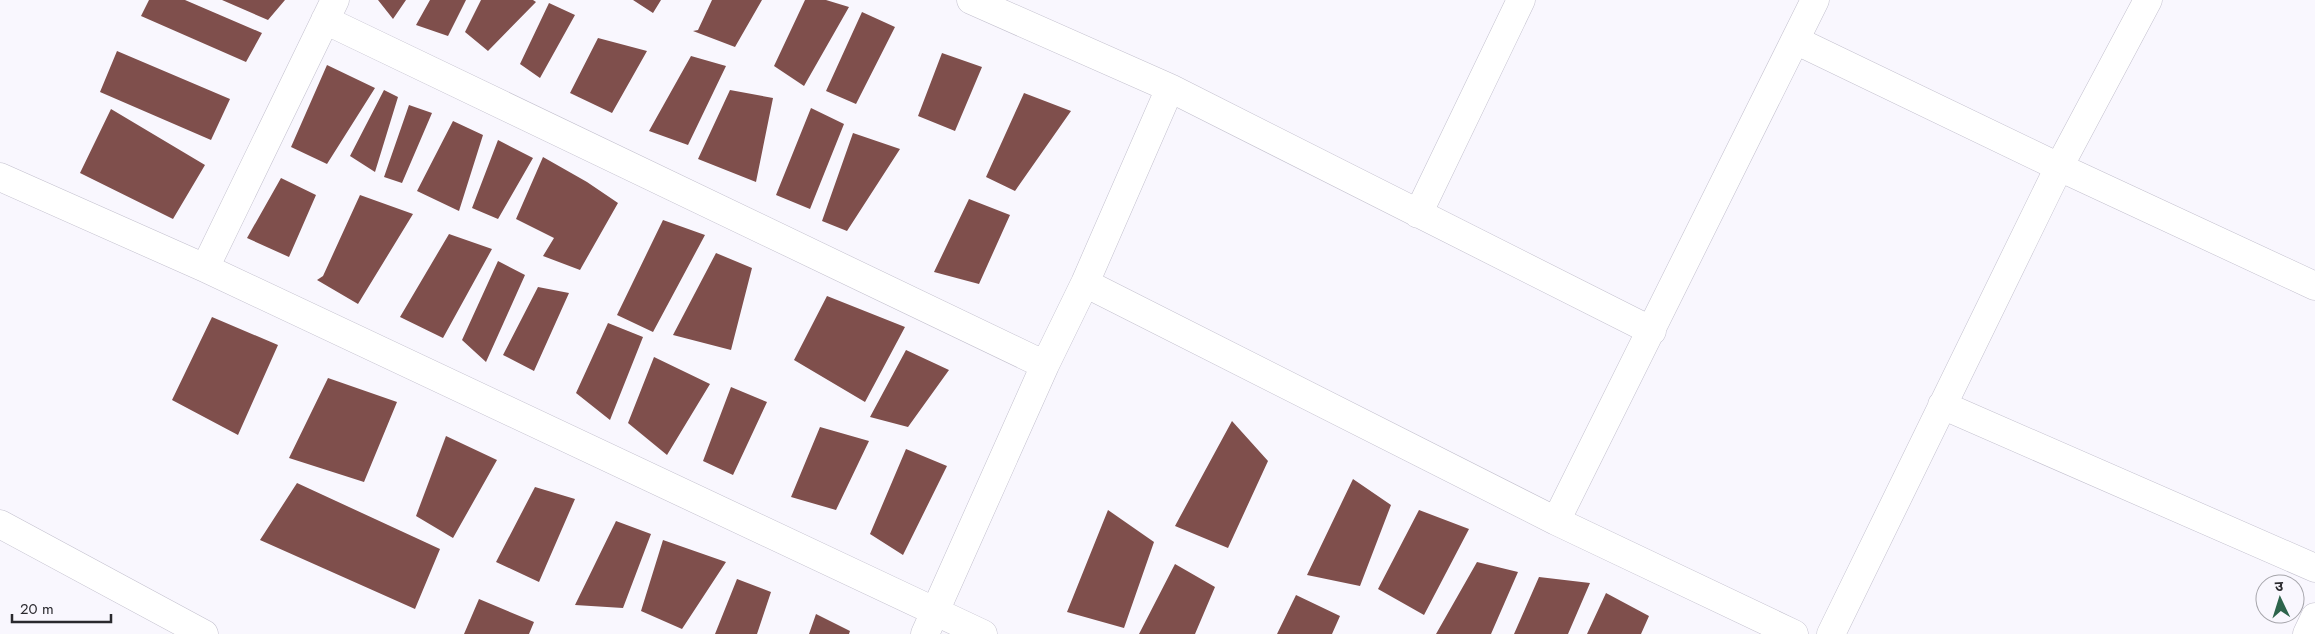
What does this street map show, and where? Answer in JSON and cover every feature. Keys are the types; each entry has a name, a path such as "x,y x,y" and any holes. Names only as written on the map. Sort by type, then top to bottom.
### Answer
{"street":[{"path":"971,0 1170,88 1652,331"},
{"path":"1418,214 1521,0"},
{"path":"1556,522 1815,0"},
{"path":"1830,634 2059,167 2148,0"},
{"path":"205,268 330,10 1045,365"},
{"path":"1796,40 2059,167 2315,286"},
{"path":"930,623 1045,365 1085,283 1170,88"},
{"path":"0,176 205,268 930,623 983,634"},
{"path":"1085,283 1556,522 1794,634"},
{"path":"1942,406 2315,568"},
{"path":"0,524 204,634 211,634"},
{"path":"2307,634 2315,618"}],"building":[{"path":"149,0 185,0 262,33 246,62 141,16"},
{"path":"222,0 285,0 268,20"},
{"path":"378,0 406,0 393,19"},
{"path":"430,0 466,0 448,36 416,25"},
{"path":"481,0 533,0 536,2 488,51 465,32"},
{"path":"633,0 661,0 653,13"},
{"path":"712,0 762,0 735,47 693,31 698,30"},
{"path":"805,0 826,0 849,7 804,86 774,66"},
{"path":"549,3 575,15 540,78 520,64"},
{"path":"862,12 895,27 856,104 826,91"},
{"path":"598,38 647,51 612,113 570,93"},
{"path":"117,51 230,99 211,140 100,92"},
{"path":"942,53 982,67 955,131 918,116"},
{"path":"691,56 726,66 688,145 649,131"},
{"path":"327,65 375,88 327,164 291,147"},
{"path":"384,90 398,97 375,172 350,156"},
{"path":"730,90 773,98 756,182 698,159"},
{"path":"1024,93 1071,111 1015,191 986,177"},
{"path":"409,105 432,113 402,183 384,177"},
{"path":"811,108 844,124 810,209 776,195"},
{"path":"111,109 205,165 173,219 80,173"},
{"path":"453,121 483,135 459,211 417,191"},
{"path":"853,133 900,149 847,231 822,221"},
{"path":"498,140 533,158 498,219 472,208"},
{"path":"543,157 587,182 618,203 580,270 543,256 554,238 516,219"},
{"path":"281,178 316,195 289,257 247,238"},
{"path":"360,195 413,214 358,304 317,280 323,276"},
{"path":"969,199 1010,215 979,284 934,272"},
{"path":"663,220 705,235 653,332 617,315"},
{"path":"449,234 492,249 443,338 400,317"},
{"path":"716,253 752,268 731,350 673,335"},
{"path":"498,261 525,275 486,362 462,340"},
{"path":"538,287 569,293 534,371 503,355"},
{"path":"827,296 905,327 865,402 794,360"},
{"path":"212,317 278,345 238,435 172,400"},
{"path":"608,323 643,337 610,420 576,393"},
{"path":"906,350 949,370 908,427 870,417"},
{"path":"654,357 710,384 667,455 628,423"},
{"path":"328,378 397,402 364,482 289,458"},
{"path":"731,387 767,402 733,475 703,461"},
{"path":"1232,421 1268,461 1228,548 1175,526"},
{"path":"820,427 869,441 836,510 791,497"},
{"path":"446,436 497,460 453,538 416,516"},
{"path":"906,449 947,466 903,555 870,534"},
{"path":"1353,479 1391,505 1360,586 1307,575"},
{"path":"297,483 440,549 415,609 260,540"},
{"path":"535,487 575,499 539,582 496,562"},
{"path":"1108,510 1154,542 1124,628 1067,612"},
{"path":"1419,510 1469,529 1424,615 1378,589"},
{"path":"616,521 651,534 623,608 575,605"},
{"path":"663,540 726,562 682,629 641,611"},
{"path":"1477,562 1518,572 1491,634 1436,634"},
{"path":"1175,564 1215,587 1195,634 1139,634"},
{"path":"1539,577 1590,583 1568,634 1514,634"},
{"path":"737,579 771,592 757,634 715,634"},
{"path":"1606,593 1649,616 1641,634 1587,634"},
{"path":"1296,595 1340,616 1332,634 1277,634"},
{"path":"479,599 534,622 529,634 464,634"},
{"path":"816,614 850,631 849,634 809,634"}]}
